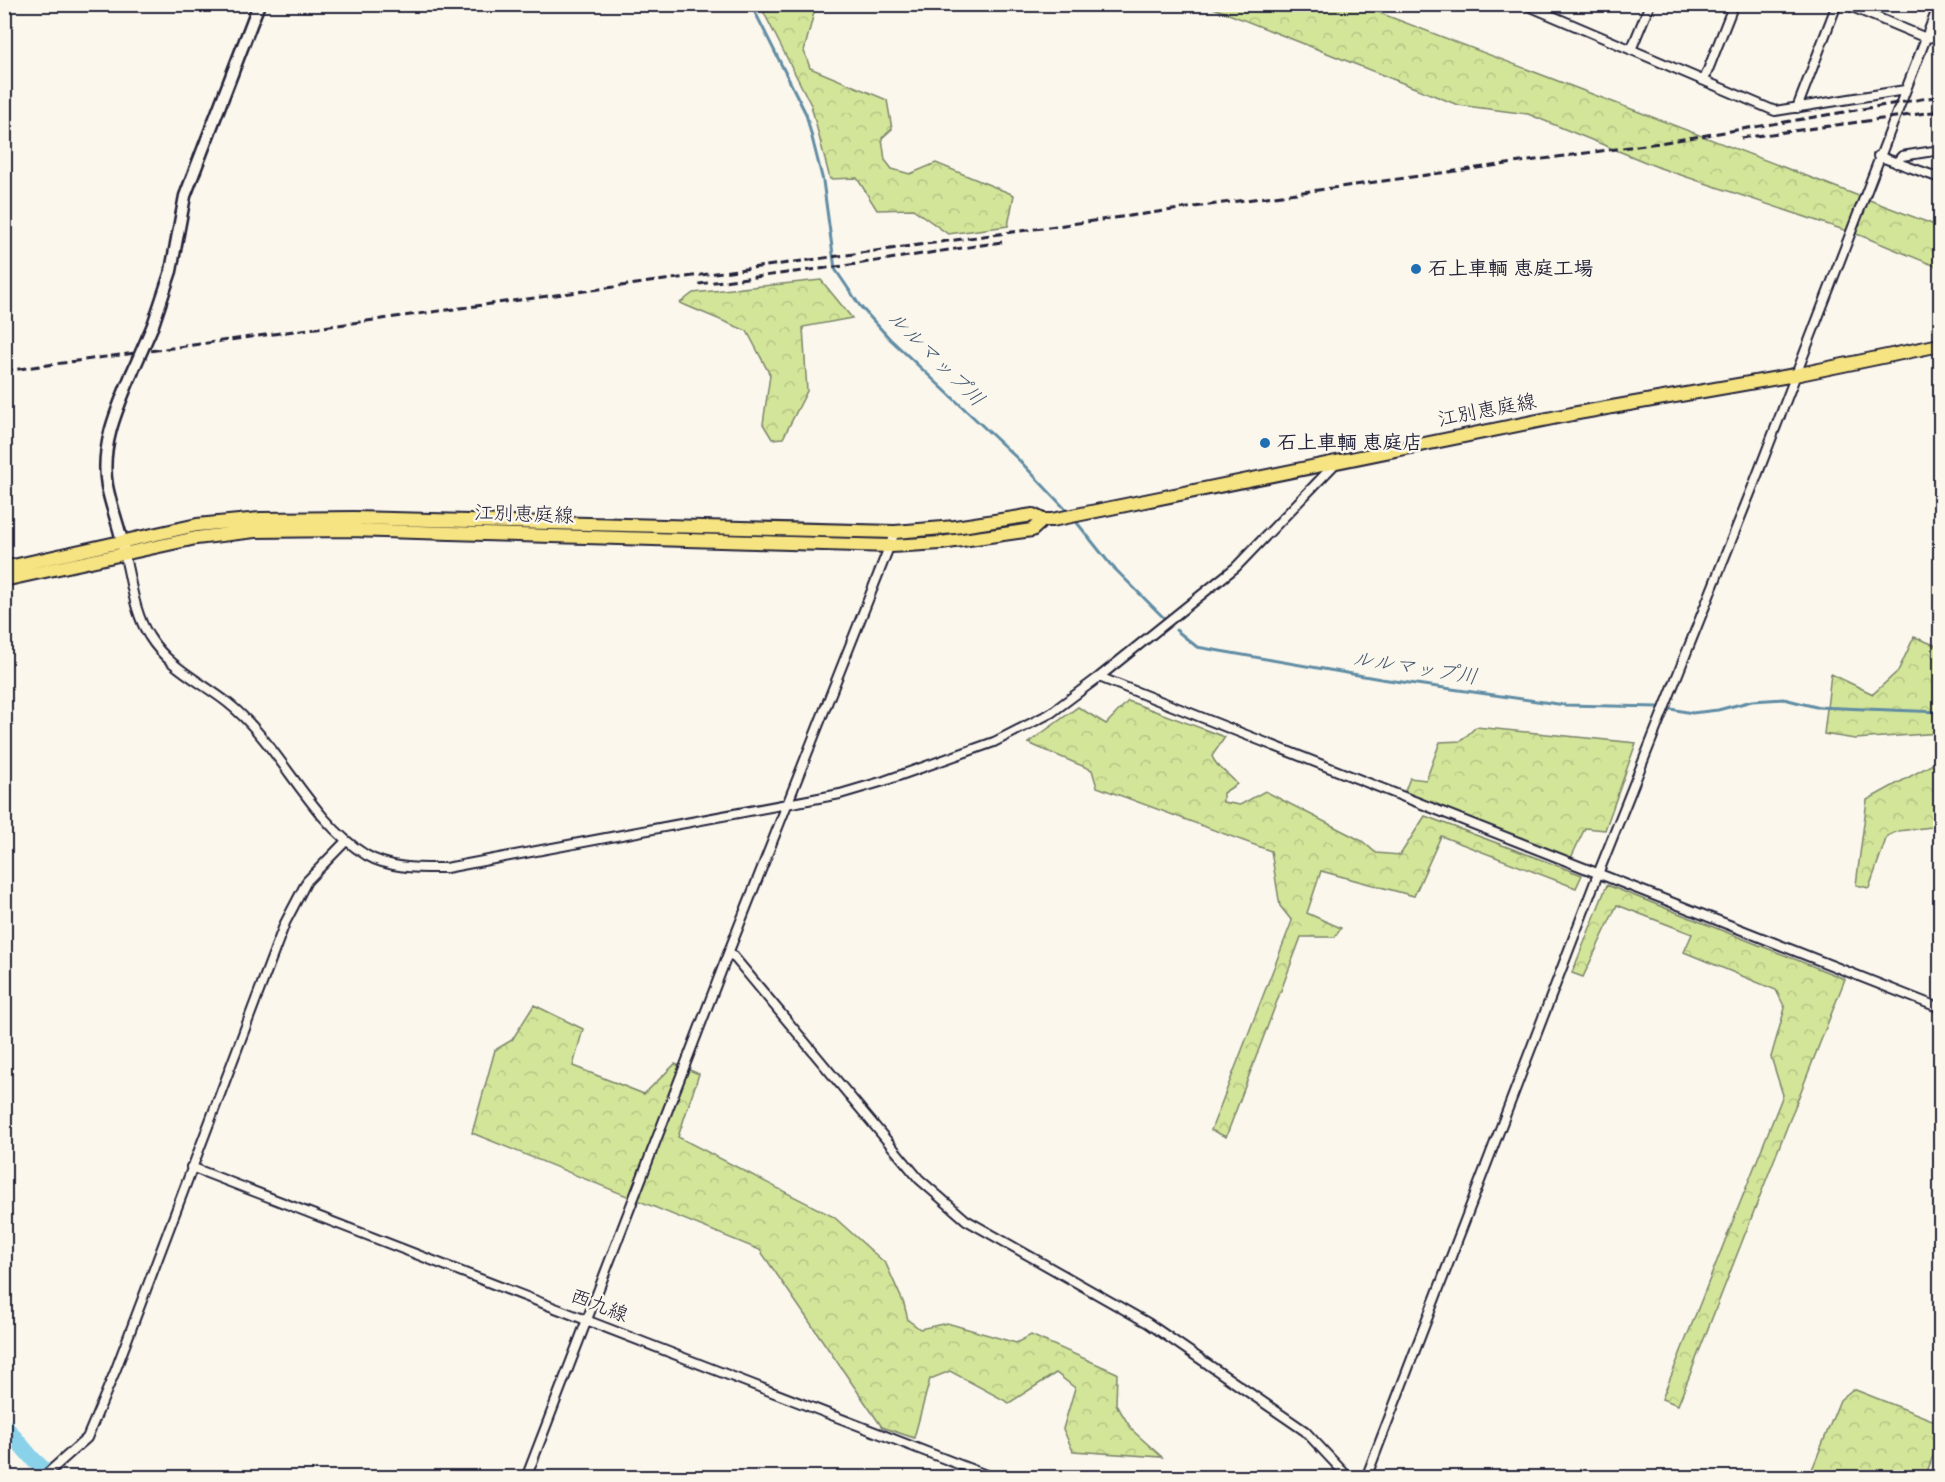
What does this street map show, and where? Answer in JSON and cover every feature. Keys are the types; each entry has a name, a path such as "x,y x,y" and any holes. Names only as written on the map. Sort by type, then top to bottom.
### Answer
{"main road":[{"name":"江別恵庭線","path":"4,568 123,547 255,531 350,530 891,546 941,543 1032,530 1047,520 1572,414 1795,375 1941,345"},
{"name":"江別恵庭線","path":"4,580 197,525 272,519 895,532 955,527 1033,515 1047,520"}],"street":[{"path":"259,4 185,196 171,271 153,326 114,416 106,455 107,486 137,608 147,634 164,657 228,704 258,731 345,842 369,856 414,868 446,868 840,794 884,782 994,742 1051,713 1100,677 1236,567 1338,461"},
{"path":"1524,4 1775,111 1905,90"},
{"path":"1631,50 1650,4"},
{"path":"1704,80 1734,4"},
{"path":"1797,108 1837,4"},
{"path":"1845,4 1926,38 1941,36"},
{"path":"1366,1478 1598,874 1939,4"},
{"path":"1896,162 1902,156 1941,150"},
{"path":"1878,156 1941,178"},
{"path":"526,1478 729,951 895,532"},
{"path":"1100,677 1941,1008"},
{"path":"42,1478 87,1438 116,1369 191,1167 295,901 307,881 345,842"},
{"path":"729,951 919,1179 948,1207 966,1220 1148,1323 1305,1431 1349,1478"},
{"name":"西九線","path":"191,1167 994,1478"}],"green space":[{"path":"760,5 816,5 804,51 810,68 887,100 892,129 882,138 885,160 892,169 910,174 936,163 1014,195 1008,226 948,234 913,209 877,210 857,178 830,179 811,105"},
{"path":"1206,5 1359,5 1940,227 1940,268 1862,236 1660,168 1528,114 1458,105"},
{"path":"821,280 852,318 803,327 807,391 783,438 772,439 763,424 770,375 747,331 680,303 693,293"},
{"path":"1914,637 1940,647 1940,733 1855,739 1824,734 1831,674 1873,694 1898,671"},
{"path":"1128,701 1225,737 1212,756 1216,764 1237,784 1223,793 1223,802 1240,805 1265,791 1362,841 1376,853 1400,855 1425,816 1582,875 1576,888 1441,836 1414,896 1321,871 1307,913 1341,928 1335,937 1301,937 1226,1137 1211,1130 1292,921 1280,906 1271,851 1097,787 1092,770 1028,743 1078,707 1106,724"},
{"path":"1476,727 1636,743 1605,830 1585,828 1570,860 1404,793 1410,778 1426,780 1440,742 1461,741"},
{"path":"1940,760 1940,826 1898,831 1887,836 1869,888 1856,885 1867,800"},
{"path":"1607,885 1845,979 1678,1405 1662,1399 1783,1095 1771,1057 1785,1008 1776,990 1684,952 1692,934 1617,905 1583,977 1572,973"},
{"path":"534,1005 583,1029 573,1066 644,1094 675,1064 699,1074 678,1137 834,1217 886,1264 904,1304 908,1320 920,1329 947,1323 1016,1343 1031,1335 1117,1373 1116,1404 1132,1430 1162,1457 1073,1451 1063,1429 1075,1388 1056,1373 1009,1403 950,1371 930,1379 914,1438 882,1427 760,1250 472,1133 495,1050 512,1040"},
{"path":"1853,1389 1935,1421 1940,1438 1925,1477 1809,1477 1840,1400"}],"waterway":[{"name":"ルルマップ川","path":"751,4 806,114 823,181 835,269 860,306 890,339 1020,461 1068,512"},
{"name":"ルルマップ川","path":"1074,519 1110,564 1164,618"},
{"name":"ルルマップ川","path":"1176,630 1197,647 1381,679 1565,705 1658,707"},
{"name":"ルルマップ川","path":"1671,709 1692,713 1718,710 1752,701 1784,699 1816,707 1940,712"},
{"path":"4,1425 32,1458 53,1478"}],"railway":[{"path":"4,371 1659,143 1940,96"},
{"path":"1741,138 1940,111"},
{"path":"699,284 843,266 1002,242"}],"place":[{"name":"石上車輌 恵庭工場","path":"1416,269"},
{"name":"石上車輌 恵庭店","path":"1265,443"}]}
